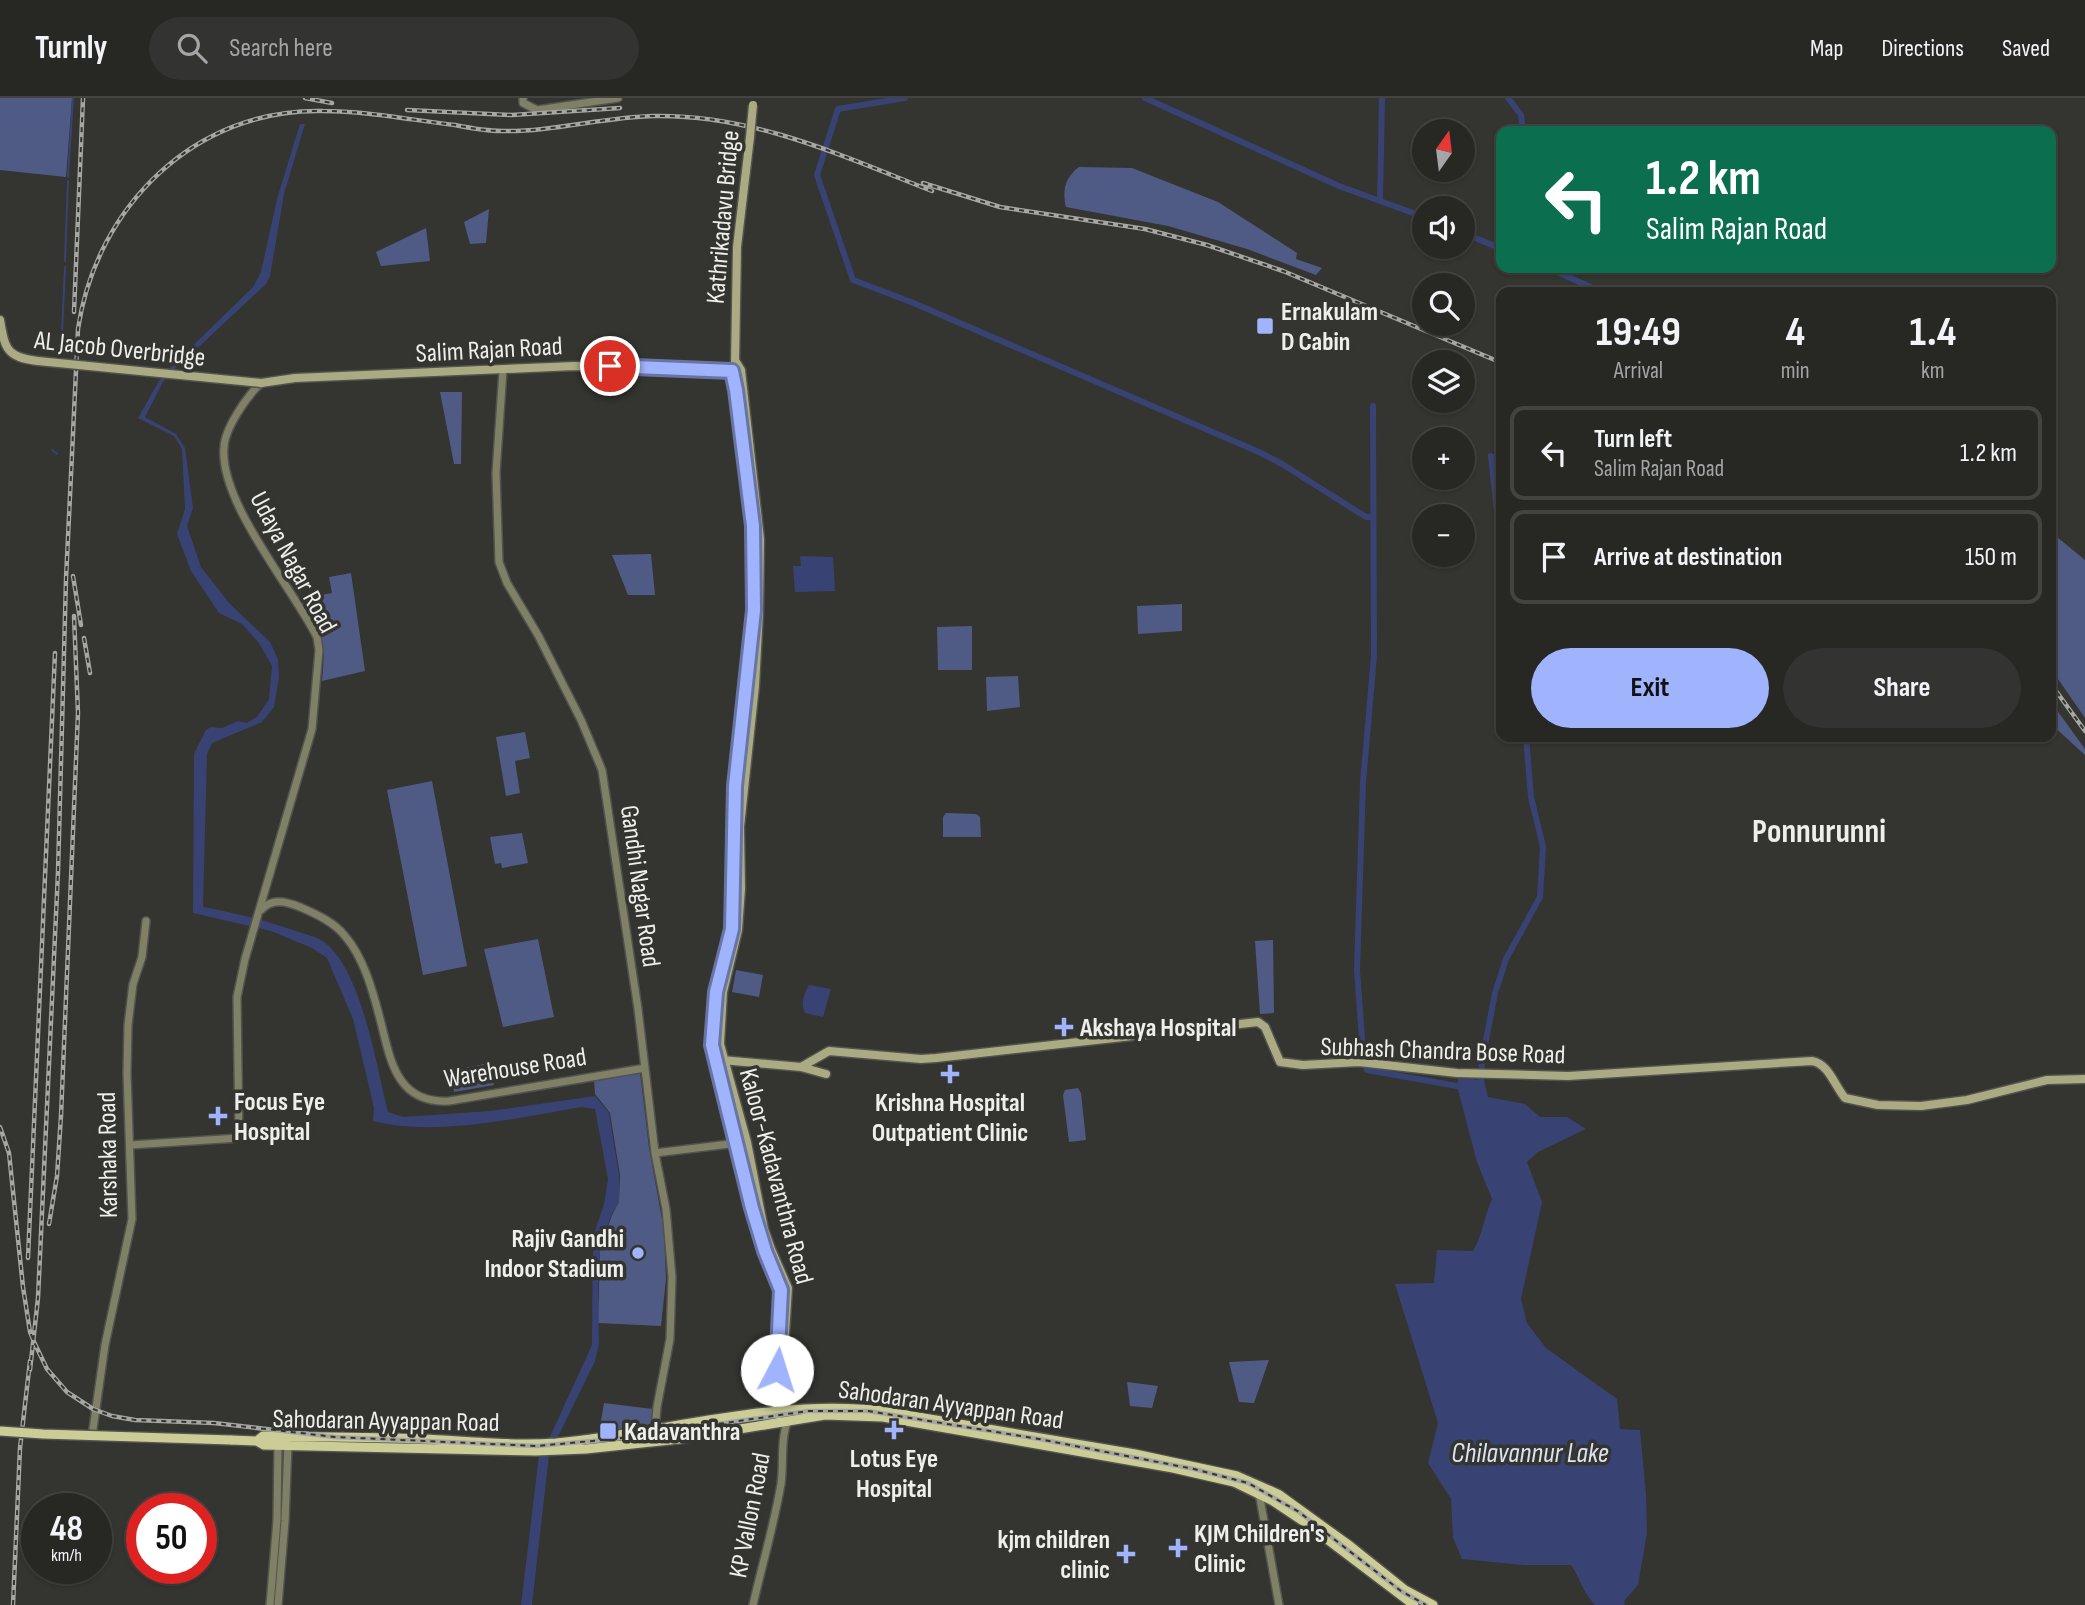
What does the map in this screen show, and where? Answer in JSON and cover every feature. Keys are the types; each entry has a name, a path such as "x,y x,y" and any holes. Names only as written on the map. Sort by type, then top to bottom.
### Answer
{"main road":[{"name":"Kathrikadavu Bridge","path":"736,364 734,340 737,247 754,98"},
{"name":"AL Jacob Overbridge","path":"0,320 6,347 17,358 261,383"},
{"path":"720,372 729,364 736,364"},
{"name":"Salim Rajan Road","path":"261,383 295,378 575,366 677,368 720,372 736,364"},
{"name":"Kaloor-Kadavanthra Road","path":"736,364 756,526 753,633 745,734 733,821 737,888 732,929 716,992 712,1045 720,1060 764,1228 789,1288 782,1410"},
{"name":"Subhash Chandra Bose Road","path":"801,1067 829,1051 936,1058 1258,1022 1265,1027 1277,1059 1284,1064 1359,1062 1474,1074 1598,1075 1812,1061 1820,1062 1845,1098 1860,1103 1904,1107 1967,1100 2047,1080 2085,1079"},
{"path":"720,1060 801,1067 826,1074"},
{"name":"Sahodaran Ayyappan Road","path":"555,1446 782,1410 820,1407 855,1407 1014,1436"},
{"path":"782,1410 783,1421"},
{"name":"Sahodaran Ayyappan Road","path":"257,1441 263,1436 285,1442 364,1447 538,1447 654,1442 825,1415 883,1417 1159,1458 1235,1479 1278,1494 1405,1590 1433,1605"},
{"name":"Sahodaran Ayyappan Road","path":"0,1431 257,1441 264,1445 363,1436 538,1447"},
{"path":"363,1436 364,1447"},
{"name":"Sahodaran Ayyappan Road","path":"1235,1479 1312,1527 1414,1605"}],"street":[{"path":"523,98 523,103 537,110 618,98"},
{"name":"Gandhi Nagar Road","path":"503,370 496,473 499,562 507,583 538,635 581,720 602,770 655,1153 666,1209 672,1277 670,1339 654,1442"},
{"name":"Udaya Nagar Road","path":"130,1145 239,1138 237,997 252,933 312,729 319,650 317,638 250,527 226,474 224,445 229,427 261,383"},
{"name":"Warehouse Road","path":"259,912 267,903 283,901 324,919 346,936 367,977 393,1067 408,1087 426,1100 449,1101 645,1068"},
{"name":"Karshaka Road","path":"93,1429 106,1345 132,1219 128,1025 134,984 142,957 146,921"},
{"path":"655,1153 742,1143"},
{"name":"KP Vallon Road","path":"753,1605 780,1491 783,1421"},
{"path":"278,1605 285,1442"},
{"path":"1259,1493 1279,1605"},
{"path":"270,1605 280,1544"}],"shaded area":[{"path":"0,98 72,98 66,177 0,170"},
{"path":"1079,167 1132,168 1218,202 1297,253 1296,259 1322,268 1316,275 1247,249 1168,226 1066,207 1066,185 1070,175"},
{"path":"489,209 486,243 470,244 464,222"},
{"path":"426,228 430,261 381,266 376,252"},
{"path":"440,392 462,392 461,464 454,464"},
{"path":"2056,536 2085,560 2085,718 2056,676"},
{"path":"651,554 655,595 628,595 612,555"},
{"path":"351,573 365,671 322,681 324,655 321,637 299,599 332,593 329,577"},
{"path":"1182,604 1182,631 1138,634 1137,606"},
{"path":"972,626 972,670 938,670 937,627"},
{"path":"1018,676 1020,707 987,711 986,677"},
{"path":"2056,709 2085,749 2085,755 2056,729"},
{"path":"525,732 530,758 515,761 520,793 506,796 496,737"},
{"path":"432,781 467,966 423,975 387,790"},
{"path":"946,813 976,814 980,817 981,837 943,837 943,817"},
{"path":"522,833 528,863 502,868 501,863 495,864 490,837"},
{"path":"538,939 554,1017 503,1027 484,949"},
{"path":"1273,940 1274,1013 1260,1014 1255,941"},
{"path":"736,970 763,975 759,997 732,992"},
{"path":"489,1063 494,1085 454,1092 450,1071"},
{"path":"640,1072 649,1148 664,1230 666,1279 661,1326 598,1323 600,1250 619,1202 620,1175 610,1113 595,1094 594,1079"},
{"path":"1078,1088 1081,1093 1086,1140 1069,1142 1063,1095 1065,1090"},
{"path":"1269,1360 1254,1403 1239,1402 1229,1362"},
{"path":"1127,1382 1158,1386 1152,1408 1130,1406"},
{"path":"604,1403 653,1409 650,1426 599,1433"}],"water":[{"path":"300,124 305,124 284,194 270,276 266,284 163,382 145,417 176,434 185,448 193,508 187,526 201,567 229,603 270,642 278,659 279,677 274,707 262,722 212,743 207,754 203,907 261,920 312,936 321,940 335,953 357,994 373,1045 388,1112 403,1117 490,1111 595,1096 609,1113 619,1175 619,1202 611,1215 600,1250 599,1344 595,1361 549,1455 532,1605 521,1605 539,1455 592,1345 593,1237 604,1204 608,1179 595,1109 581,1107 450,1127 397,1125 373,1121 374,1108 353,1019 327,958 312,948 271,931 193,913 194,754 206,730 211,727 222,728 238,721 247,723 257,717 269,699 272,666 259,643 242,624 219,613 191,571 177,534 185,509 182,449 174,436 138,418 159,381 170,368 253,287 261,272 277,199"},
{"path":"800,556 833,557 835,591 795,592 793,566 801,566"},
{"path":"809,985 831,989 823,1017 805,1013 804,995"},
{"name":"Chilavannur Lake","path":"1458,1078 1484,1080 1488,1097 1525,1104 1540,1117 1567,1117 1586,1129 1538,1152 1527,1162 1542,1202 1521,1299 1527,1323 1546,1348 1617,1399 1620,1429 1640,1430 1647,1533 1638,1585 1624,1601 1625,1605 1595,1605 1587,1596 1571,1565 1523,1565 1462,1559 1453,1538 1451,1499 1428,1463 1438,1423 1395,1284 1434,1283 1437,1250 1473,1251 1492,1199 1477,1162 1457,1086"}],"waterway":[{"path":"68,177 73,98"},
{"path":"905,98 838,109 817,175 853,280 911,302 1259,452 1366,517 1373,517"},
{"path":"1145,98 1339,186 1412,213"},
{"path":"1380,201 1382,98"},
{"path":"1508,98 1521,115 1522,126"},
{"path":"65,261 68,181"},
{"path":"1475,238 1496,247"},
{"path":"61,355 65,267"},
{"path":"1559,273 1591,287"},
{"path":"1373,406 1374,656 1363,782 1357,970 1363,1053 1367,1070 1457,1086"},
{"path":"52,450 57,454"},
{"path":"1491,456 1496,502"},
{"path":"1481,1080 1495,993 1506,959 1540,897 1543,847 1531,797 1526,742"}],"railway":[{"path":"74,312 83,98"},
{"path":"305,98 332,103"},
{"path":"407,110 512,115 620,108"},
{"path":"30,1370 38,1298 58,872 66,579 78,329 88,284 106,243 130,206 159,173 194,146 233,127 276,115 323,111 373,114 502,131 635,117 691,117 727,122 796,140 932,191"},
{"path":"923,183 1000,207 1145,229 1207,245 1283,271 1496,360"},
{"path":"73,576 81,625"},
{"path":"49,1224 57,1176 61,1116 78,713 74,616"},
{"path":"84,638 90,673"},
{"path":"28,1258 55,653"},
{"path":"2056,691 2085,731"},
{"path":"0,1127 9,1153 30,1332 47,1369 67,1392 93,1409 112,1416 135,1420 214,1423 335,1437 537,1446 614,1439 808,1411 868,1411 1039,1439 1194,1469 1248,1483 1299,1512 1401,1591 1426,1605"},
{"path":"13,1605 20,1448 30,1361"}],"place":[{"name":"Ernakulam D Cabin","path":"1265,326"},
{"name":"Akshaya Hospital","path":"1064,1027"},
{"name":"Krishna Hospital Outpatient Clinic","path":"950,1074"},
{"name":"Focus Eye Hospital","path":"218,1116"},
{"name":"Rajiv Gandhi Indoor Stadium","path":"638,1253"},
{"name":"Lotus Eye Hospital","path":"894,1430"},
{"name":"Kadavanthra","path":"608,1431"},
{"name":"KJM Children's Clinic","path":"1178,1548"},
{"name":"kjm children clinic","path":"1126,1554"}],"district":[{"name":"Ponnurunni","path":"1819,830"}],"route":[{"path":"610,366 732,371 736,390 753,526 754,610 735,786 732,929 716,992 712,1045 752,1208 781,1290 777,1370"}]}
